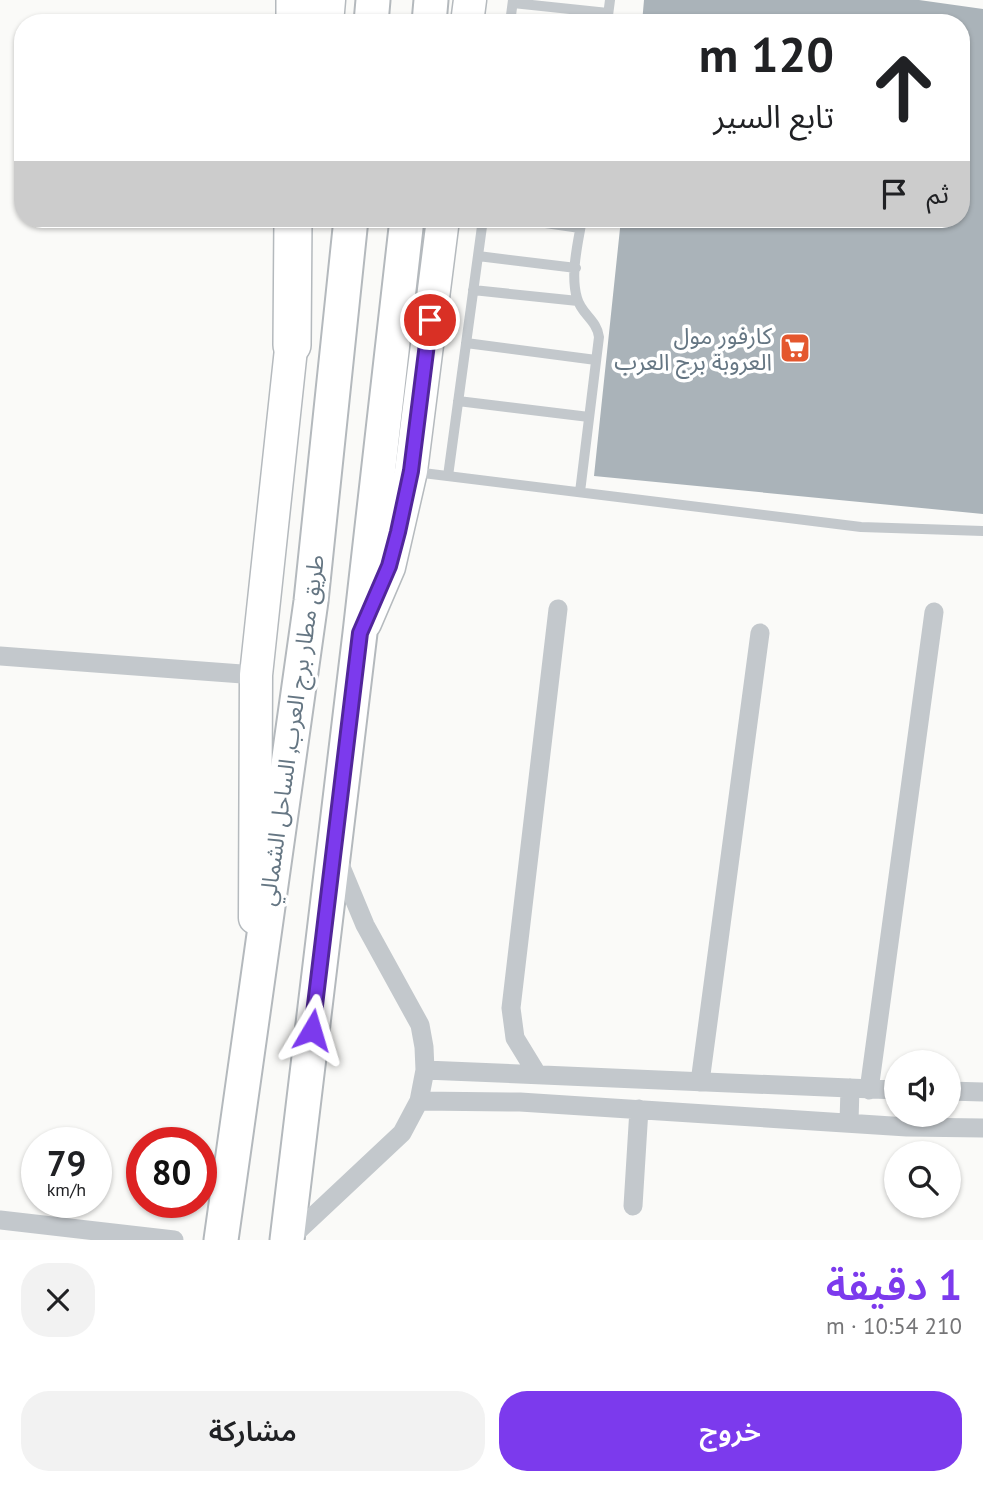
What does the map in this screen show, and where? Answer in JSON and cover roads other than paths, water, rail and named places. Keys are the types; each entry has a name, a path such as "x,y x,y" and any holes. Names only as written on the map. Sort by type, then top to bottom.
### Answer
{"highway":[{"path":"292,345 293,228"},
{"name":"طريق مطار برج العرب, الساحل الشمالي","path":"221,1240 311,601 350,228"},
{"path":"288,1240 406,228"}],"main road":[{"path":"255,990 256,674 304,228"},
{"path":"360,633 389,566 411,471 442,228"}],"street":[{"path":"537,1074 515,1038 511,1008 558,609"},
{"path":"849,1122 860,1089 934,612"},
{"path":"700,1082 760,633"},
{"path":"0,656 256,674"},
{"path":"288,1240 402,1133 419,1101 425,1070 420,1025 354,901 333,847"},
{"path":"425,1070 884,1090"},
{"path":"569,1105 570,1076"},
{"path":"674,1111 675,1080"},
{"path":"728,1115 729,1083"},
{"path":"961,1091 983,1092"},
{"path":"419,1101 569,1105 849,1122 884,1121"},
{"path":"633,1206 639,1109"},
{"path":"961,1127 983,1129"},
{"path":"0,1220 174,1240"}],"lane":[{"path":"513,1 586,14"},
{"path":"448,476 482,228"},
{"path":"580,492 598,330 578,301 576,268 581,228"},
{"path":"478,256 576,268"},
{"path":"473,290 578,301"},
{"path":"466,343 596,360"},
{"path":"458,401 589,417"},
{"path":"411,471 861,527 983,531"}],"place":[{"name":"كارفور مول العروبة برج العرب","path":"795,348"}]}
